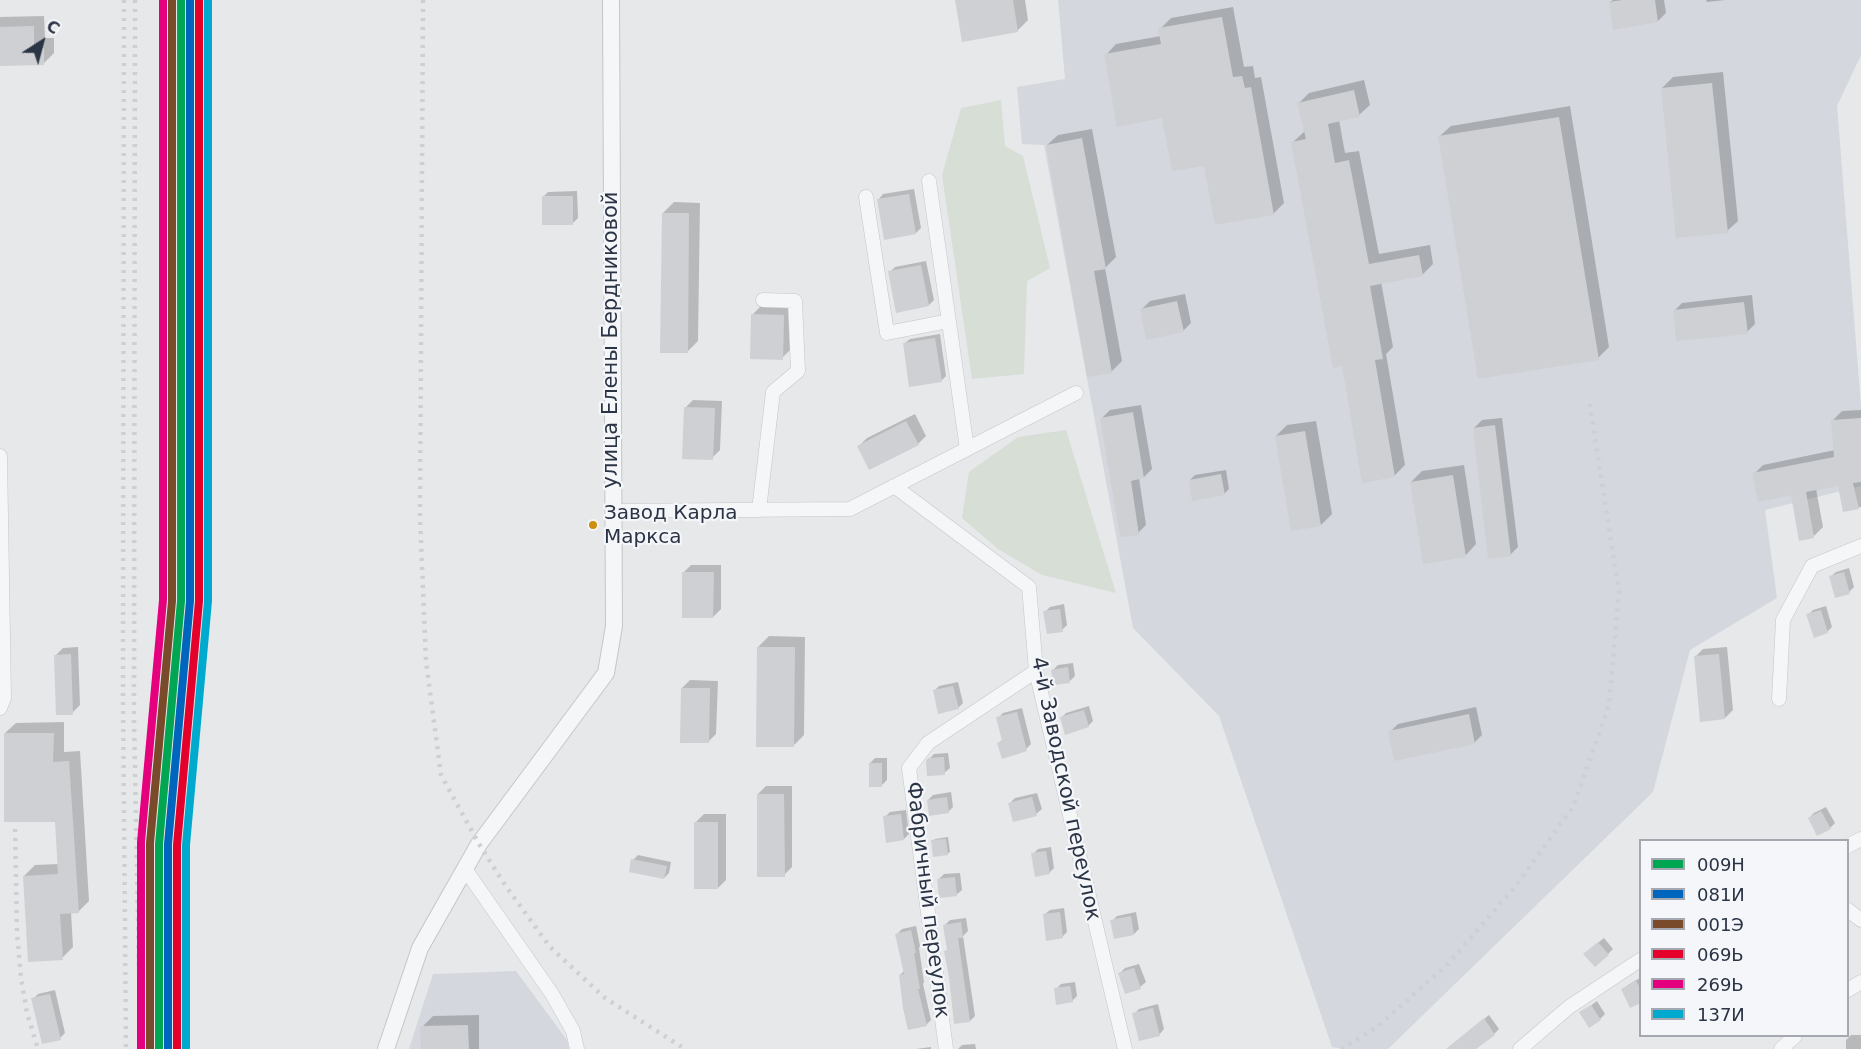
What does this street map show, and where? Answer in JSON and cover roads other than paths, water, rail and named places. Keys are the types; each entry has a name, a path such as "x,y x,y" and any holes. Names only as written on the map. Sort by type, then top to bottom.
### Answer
{"street":[{"name":"улица Елены Бердниковой","path":"386,1049 420,948 479,844 606,673 614,626 611,0"},
{"path":"929,181 967,449"},
{"path":"866,197 887,333 949,321"},
{"path":"759,510 773,392 798,371 795,301 763,300"},
{"path":"613,511 850,509 1077,393"},
{"path":"0,456 4,699 0,708"},
{"name":"4-й Заводской переулок","path":"894,486 1029,587 1036,671 1125,1049"},
{"path":"1779,699 1783,620 1812,566 1861,546"},
{"name":"Фабричный переулок","path":"946,1049 909,768 928,743 1036,671"},
{"path":"465,868 552,994 573,1031 576,1049"},
{"path":"1849,911 1861,920"},
{"path":"1520,1049 1569,1007 1639,961"},
{"path":"1781,1049 1793,1037"}],"railway":[{"path":"124,0 123,690 126,1049"},
{"path":"135,0 134,719 139,972 143,1049"},
{"path":"423,0 420,517 426,661 441,775 479,844 505,885 550,947 605,998 685,1049"},
{"path":"1341,1049 1377,1027 1448,964 1518,883 1573,807 1609,705 1619,592 1589,399"},
{"path":"15,829 17,933 21,978 27,1013 38,1049"}],"place":[{"name":"Завод Карла Маркса","path":"593,525"}]}
